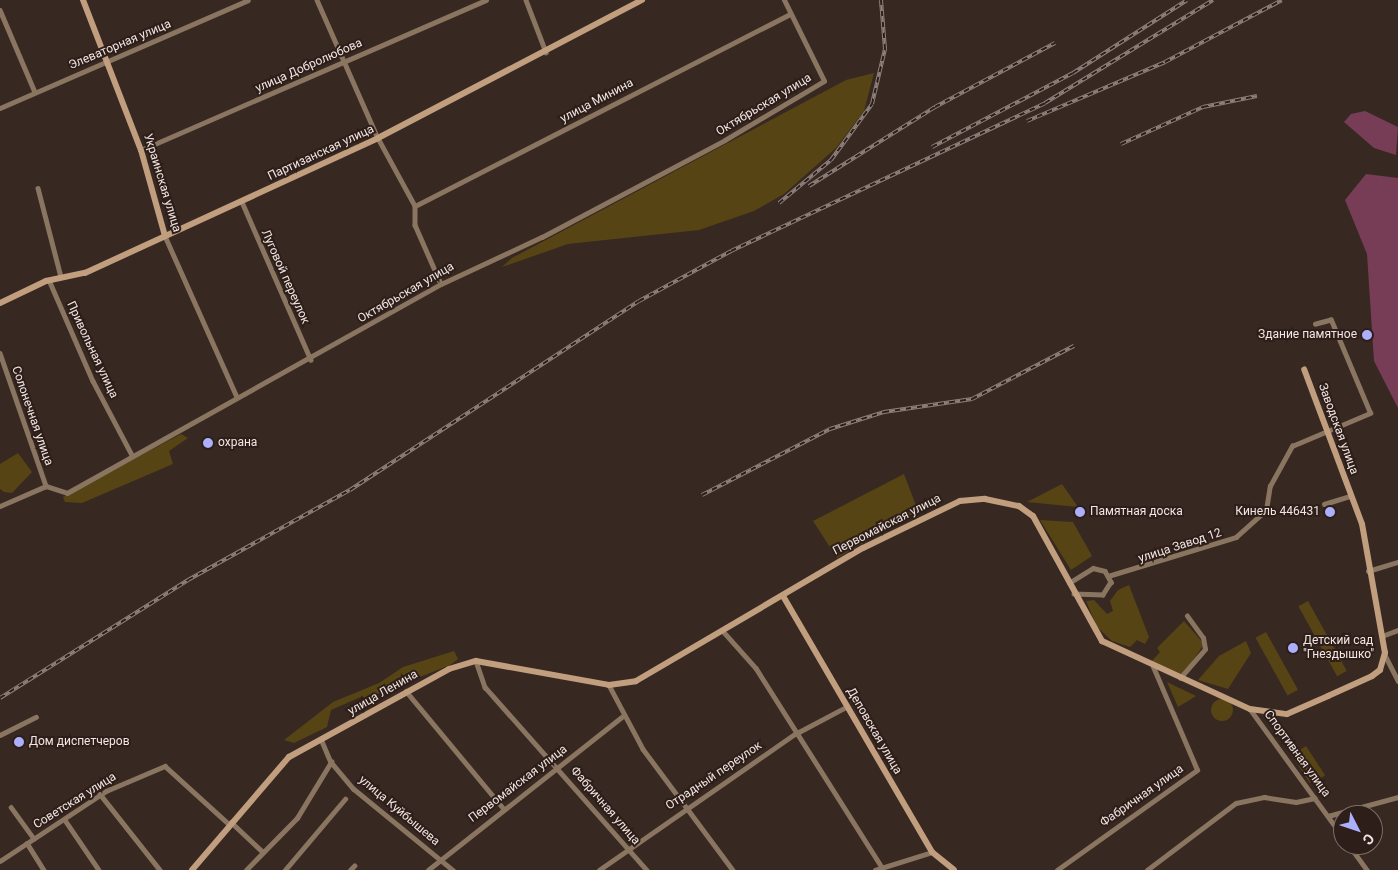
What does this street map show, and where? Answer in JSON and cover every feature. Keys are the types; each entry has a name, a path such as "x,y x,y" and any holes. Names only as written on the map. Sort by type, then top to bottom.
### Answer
{"street":[{"name":"Украинская улица","path":"84,0 141,150 165,236 237,397"},
{"name":"Элеваторная улица","path":"0,108 248,0"},
{"path":"317,0 342,62 378,138 415,206 415,225 440,284"},
{"name":"улица Добролюбова","path":"141,150 486,0"},
{"path":"526,0 546,52"},
{"name":"Партизанская улица","path":"0,303 50,280 85,273 378,138 546,52 642,0"},
{"path":"784,0 790,14"},
{"path":"0,10 35,92"},
{"name":"Октябрьская улица","path":"46,486 66,493 237,397 311,360 440,284 542,237 725,140 824,81 790,14"},
{"name":"улица Минина","path":"415,206 790,14"},
{"path":"38,188 61,277"},
{"name":"Луговой переулок","path":"242,202 311,360"},
{"name":"Привольная улица","path":"50,280 93,381 132,455"},
{"path":"1316,324 1330,320 1370,413 1326,428"},
{"name":"Солонечная улица","path":"0,353 46,486"},
{"name":"Заводская улица","path":"1304,369 1362,524 1368,571 1385,653 1398,681"},
{"name":"улица Завод 12","path":"1069,583 1094,568 1108,576 1236,537 1266,510 1270,486 1292,446 1326,428"},
{"path":"0,506 46,486"},
{"path":"1324,504 1351,496"},
{"name":"Первомайская улица","path":"609,685 636,680 930,513 960,501 985,499 1019,506 1033,516 1074,594 1102,642 1152,667"},
{"path":"1368,571 1398,563"},
{"path":"1074,594 1103,595 1110,587 1108,576"},
{"name":"Деповская улица","path":"783,596 932,852 954,870"},
{"path":"1179,679 1205,649 1203,638 1187,616"},
{"path":"722,630 756,668 795,734 882,867"},
{"path":"1382,636 1398,630"},
{"name":"Спортивная улица","path":"1152,667 1250,709 1294,711 1372,676 1380,670 1385,653"},
{"path":"476,661 609,685 622,717 733,870"},
{"name":"Фабричная улица","path":"476,661 486,687 648,870"},
{"name":"улица Ленина","path":"192,870 230,823 289,757 368,716 406,691 476,661"},
{"name":"Фабричная улица","path":"1057,870 1197,770 1152,667"},
{"path":"406,691 503,808"},
{"name":"Отрадный переулок","path":"599,870 686,806 795,734 846,707"},
{"name":"Спортивная улица","path":"1250,709 1333,823"},
{"path":"0,735 36,717"},
{"name":"Первомайская улица","path":"428,870 503,808 559,769 622,717"},
{"name":"улица Куйбышева","path":"321,739 331,762 354,790 453,870"},
{"path":"246,870 297,818 331,762"},
{"name":"Советская улица","path":"0,861 65,820 100,794 165,766 230,823"},
{"path":"100,794 160,870"},
{"path":"1147,870 1236,803 1264,797 1296,802 1315,798"},
{"path":"1328,816 1398,797"},
{"path":"286,870 345,799"},
{"path":"11,807 34,839"},
{"path":"65,820 99,870"},
{"path":"230,823 263,852"},
{"path":"27,843 44,870"},
{"path":"875,870 932,852"},
{"path":"1356,855 1367,870"},
{"path":"350,870 354,866"}],"shaded area":[{"path":"874,73 864,111 836,148 784,194 754,211 699,230 568,244 502,267 512,258 846,80"},
{"path":"1365,111 1398,127 1396,155 1374,148 1344,122 1351,114"},
{"path":"1366,174 1398,178 1398,408 1374,361 1367,254 1345,200"},
{"path":"181,434 188,438 169,451 173,464 82,503 65,502 63,497"},
{"path":"18,453 32,472 12,493 4,492 0,489 0,464"},
{"path":"904,474 918,511 837,558 813,521"},
{"path":"1062,484 1078,507 1027,502"},
{"path":"1040,520 1073,522 1092,556 1071,570"},
{"path":"1129,585 1149,637 1145,644 1137,640 1130,647 1112,641 1097,627 1086,601 1094,600 1107,614 1113,611 1110,601 1118,590"},
{"path":"1308,601 1347,671 1337,676 1298,606"},
{"path":"1184,621 1204,644 1182,677 1150,663 1160,652 1157,648"},
{"path":"1266,632 1298,690 1288,696 1256,638"},
{"path":"1246,641 1251,653 1228,689 1198,680 1219,656"},
{"path":"454,651 458,659 450,665 410,681 394,682 365,703 363,696 331,710 327,727 294,743 284,740 333,702 379,683 403,667"},
{"path":"1167,682 1196,696 1178,707"},
{"path":"1222,699 1230,702 1233,710 1230,718 1222,721 1214,718 1211,710 1214,702"},
{"path":"1306,746 1325,775 1311,785 1292,755"}],"railway":[{"path":"779,203 831,160 872,104 885,49 881,0"},
{"path":"932,147 1073,73 1187,0"},
{"path":"0,698 188,580 350,490 639,301 731,251 1045,103 1213,0"},
{"path":"1027,121 1165,62 1282,0"},
{"path":"809,186 935,107 1055,43"},
{"path":"1121,144 1203,107 1257,96"},
{"path":"702,495 830,429 884,412 972,399 1074,346"}],"place":[{"name":"Здание памятное","path":"1367,335"},
{"name":"охрана","path":"208,443"},
{"name":"Памятная доска","path":"1080,512"},
{"name":"Кинель 446431","path":"1330,512"},
{"name":"Детский сад \"Гнездышко\"","path":"1293,648"},
{"name":"Дом диспетчеров","path":"19,742"}]}
